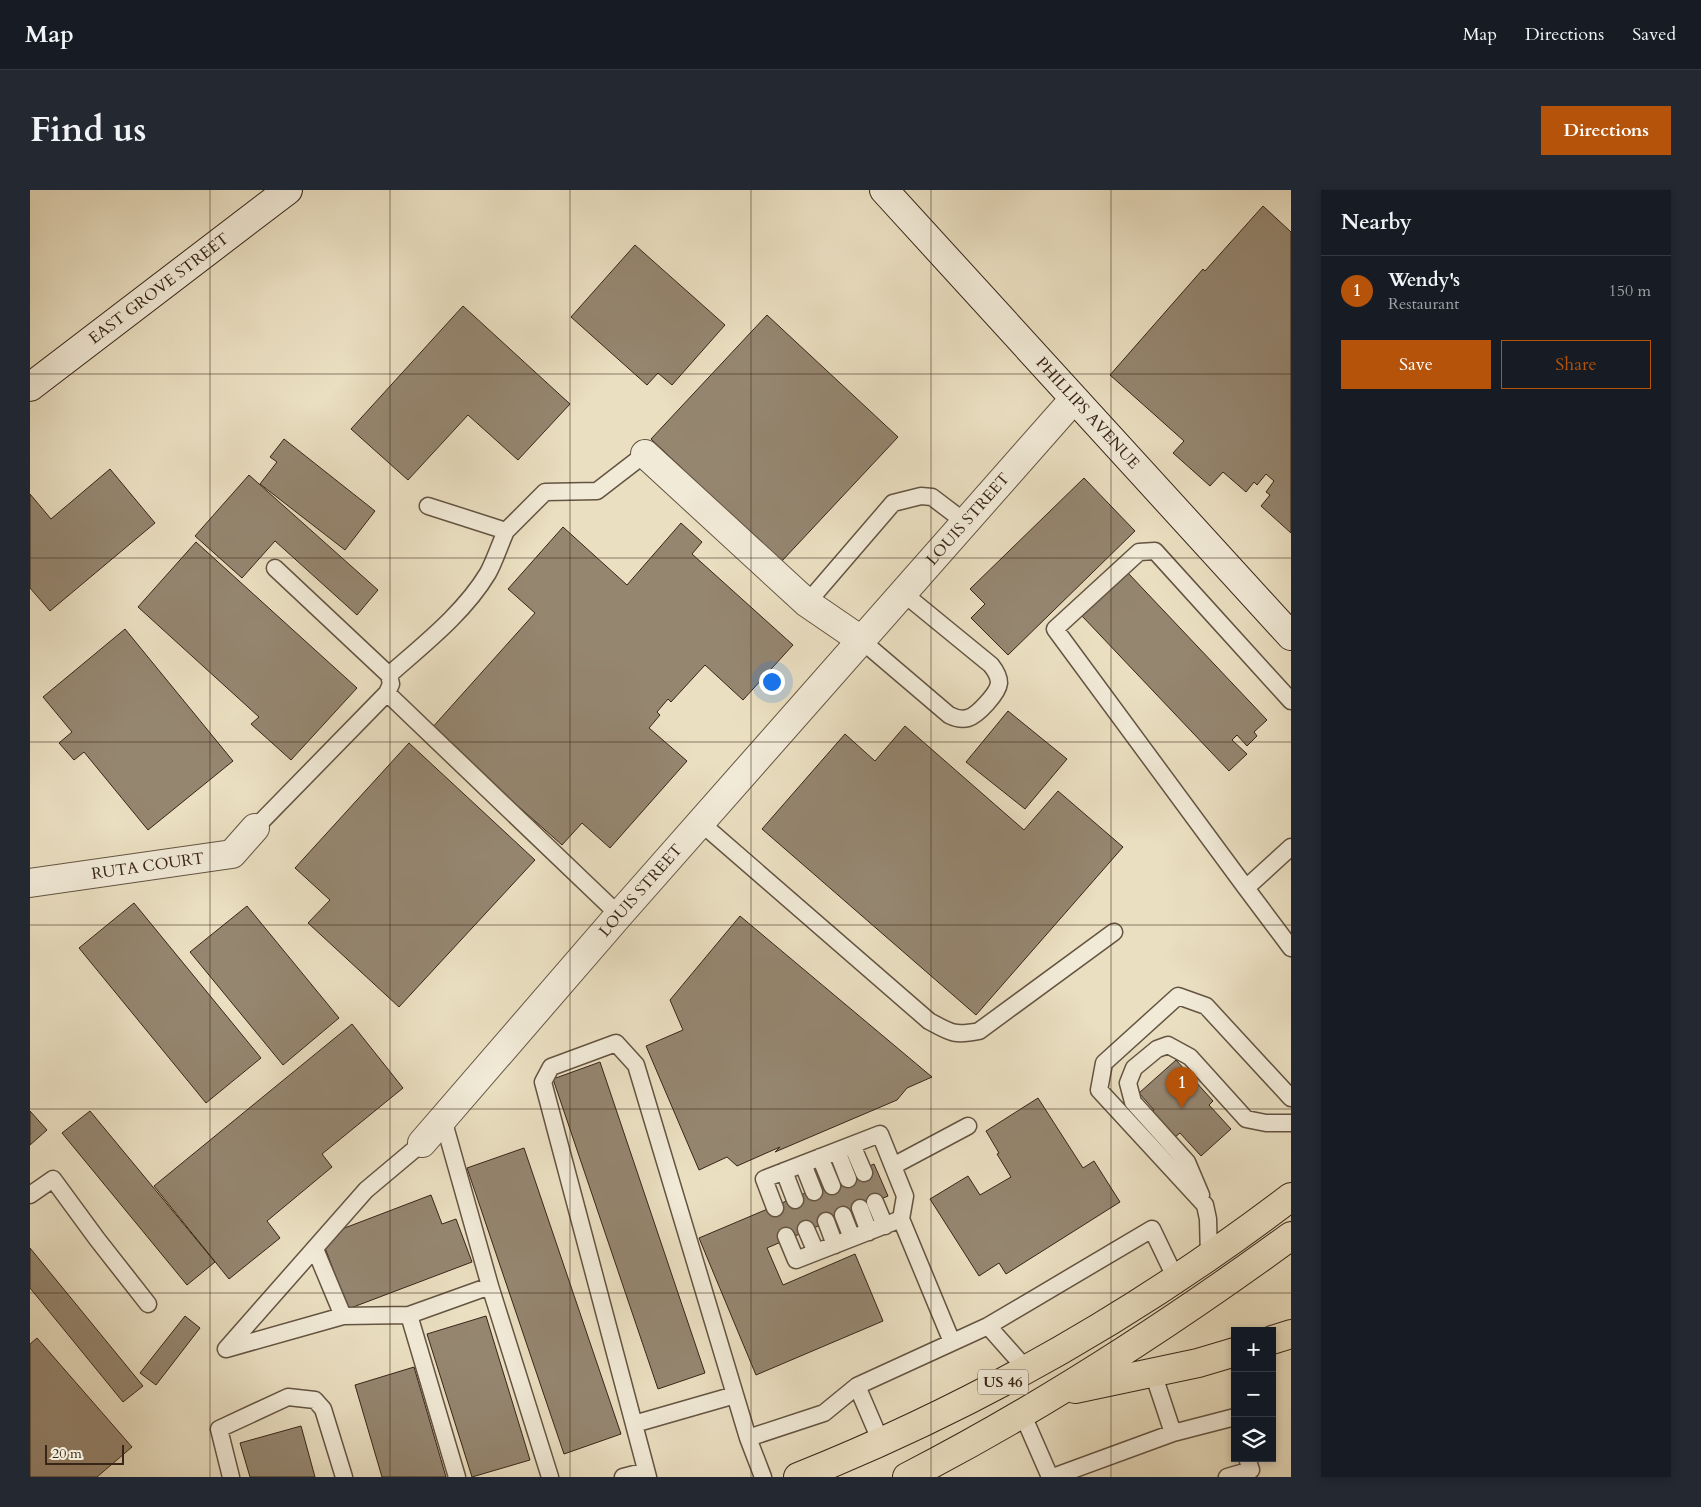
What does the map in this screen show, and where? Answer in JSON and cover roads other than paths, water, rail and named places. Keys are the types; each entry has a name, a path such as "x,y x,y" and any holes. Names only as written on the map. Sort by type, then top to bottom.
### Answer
{"highway":[{"name":"US 46","path":"798,1477 944,1413 1027,1370 1109,1322 1176,1279 1291,1198"},
{"name":"US 46","path":"907,1477 1022,1413 1171,1321 1291,1236"},
{"path":"1276,1339 1291,1334"},
{"path":"1054,1394 1198,1363 1231,1353"}],"street":[{"name":"EAST GROVE STREET","path":"30,387 288,190"},
{"name":"PHILLIPS AVENUE","path":"884,190 1291,636"},
{"name":"LOUIS STREET","path":"422,1144 700,823 1074,399"},
{"path":"645,454 807,603 861,640"},
{"name":"RUTA COURT","path":"30,883 232,854 255,828"}],"lane":[{"path":"390,675 447,623 474,593 488,572 506,530 545,492 597,491 645,454"},
{"path":"807,603 893,503 922,496 932,497 965,522"},
{"path":"428,506 506,530"},
{"path":"1291,701 1155,551 1139,552 1055,629 1291,948"},
{"path":"255,828 387,692 391,684 390,675 275,568"},
{"path":"861,640 949,715 957,719 969,718 980,710 996,691 999,682 996,672 991,665 903,593"},
{"path":"387,692 620,915"},
{"path":"700,823 929,1021 948,1031 962,1034 979,1031 1114,932"},
{"path":"1246,888 1291,847"},
{"path":"1204,1205 1099,1090 1104,1063 1178,996 1206,1006 1291,1098"},
{"path":"623,1477 647,1474 542,1082 550,1067 616,1043 636,1064 748,1438 763,1477"},
{"path":"1209,1257 1208,1219 1187,1162 1133,1102 1128,1083 1134,1068 1158,1049 1168,1045 1190,1057 1246,1119 1266,1123 1291,1123"},
{"path":"443,1119 490,1286 550,1477"},
{"path":"893,1166 968,1126"},
{"path":"775,1208 764,1179 880,1134 904,1196 902,1219 952,1342"},
{"path":"422,1144 366,1190 226,1349 342,1316 409,1315 490,1286"},
{"path":"845,1148 856,1176"},
{"path":"820,1157 832,1186"},
{"path":"804,1164 814,1192"},
{"path":"784,1172 795,1200"},
{"path":"30,1195 53,1179 148,1304"},
{"path":"869,1232 867,1205 885,1226"},
{"path":"843,1215 852,1238"},
{"path":"786,1236 796,1260 902,1219"},
{"path":"826,1221 835,1245"},
{"path":"806,1229 816,1252"},
{"path":"748,1438 824,1412 857,1386 988,1326 1152,1229 1176,1279"},
{"path":"316,1249 342,1316"},
{"path":"409,1315 457,1477"},
{"path":"988,1326 1027,1370"},
{"path":"1153,1373 1173,1433"},
{"path":"857,1386 880,1442"},
{"path":"634,1424 735,1395"},
{"path":"231,1477 219,1429 288,1397 315,1400 323,1409 344,1477"},
{"path":"1022,1413 1052,1477 1173,1433 1231,1418"},
{"path":"1227,1477 1251,1470 1248,1462"}],"place":[{"name":"Wendy's","path":"1182,1108"}]}
